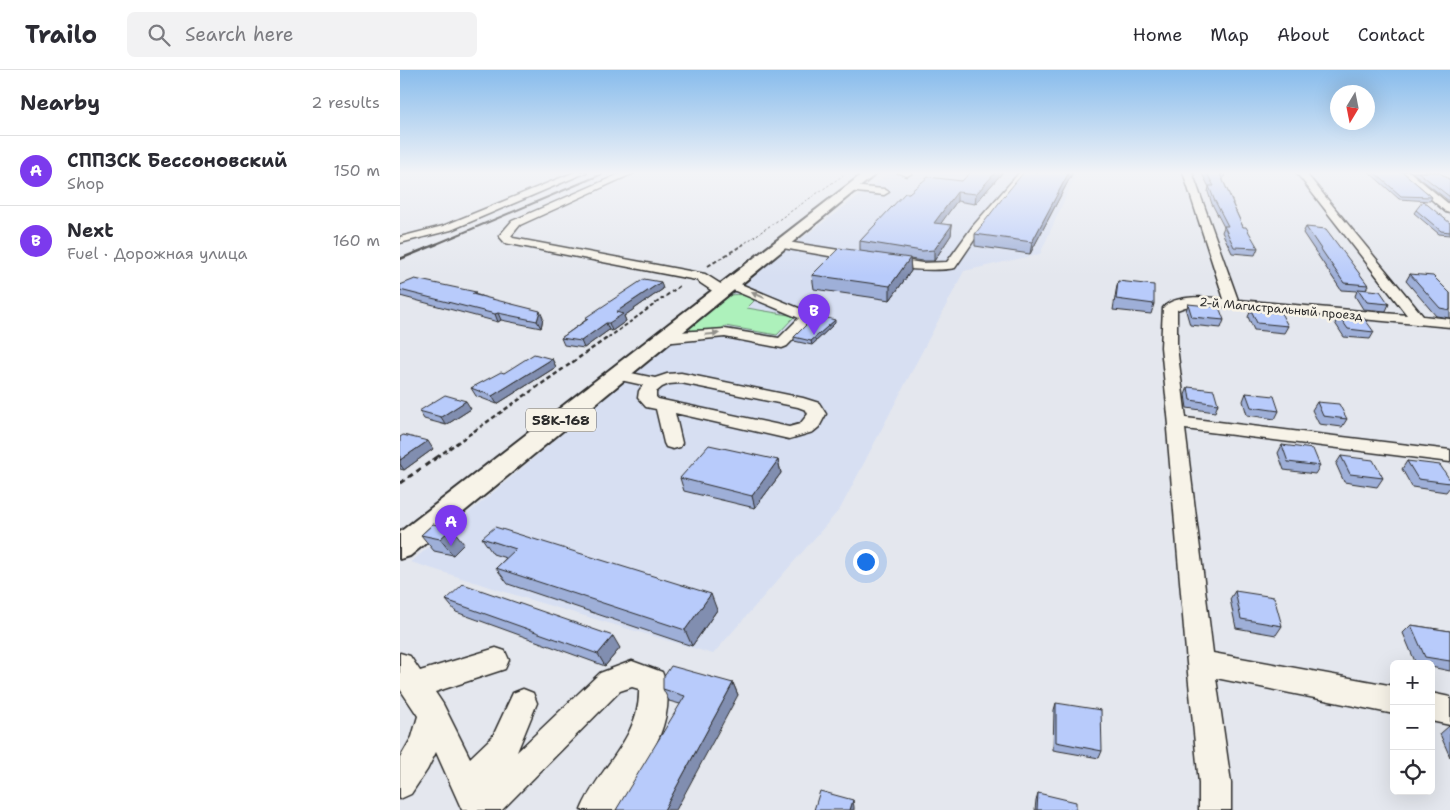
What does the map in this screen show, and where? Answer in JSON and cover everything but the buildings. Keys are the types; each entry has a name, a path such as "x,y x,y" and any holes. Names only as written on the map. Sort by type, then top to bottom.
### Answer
{"main road":[{"name":"58К-168","path":"400,548 828,207"}],"street":[{"path":"400,240 447,228 500,207"},
{"path":"552,207 516,223 505,236 509,241 700,277 808,317 782,344 725,333 663,338"},
{"path":"780,245 922,267 951,265 977,228 995,207"},
{"path":"1199,207 1233,304"},
{"path":"1327,207 1418,321"},
{"name":"2-й Магистральный проезд","path":"1178,425 1169,347 1170,308 1183,302 1204,301 1450,324"},
{"path":"618,375 656,383"},
{"path":"681,378 803,402 813,407 818,414 814,424 806,429 789,433 652,403 646,398 647,391 656,383 667,379 681,378"},
{"path":"664,406 673,443"},
{"path":"1215,810 1215,783 1200,663 1176,429 1178,425 1189,423 1450,456"},
{"path":"496,660 407,676 433,714 479,810 610,682 632,674 652,681 654,699 651,717 642,738 597,810"},
{"path":"1200,663 1390,699"},
{"path":"467,782 504,747 523,704"},
{"path":"1435,708 1450,710"},
{"path":"400,783 415,762 428,738 433,714"}],"path":[{"path":"400,483 578,360 693,276 799,207"}],"shaded area":[{"path":"844,207 1061,207 1040,254 964,271 840,509 713,654 411,562 732,290"}],"green space":[{"path":"743,295 752,299 754,301 747,308 795,316 777,335 725,326 719,331 692,331 687,326 722,297"}],"railway":[{"path":"434,245 525,207"},
{"path":"400,259 437,244"}],"place":[{"name":"Next","path":"814,335"},
{"name":"СППЗСК Бессоновский","path":"451,546"}]}
